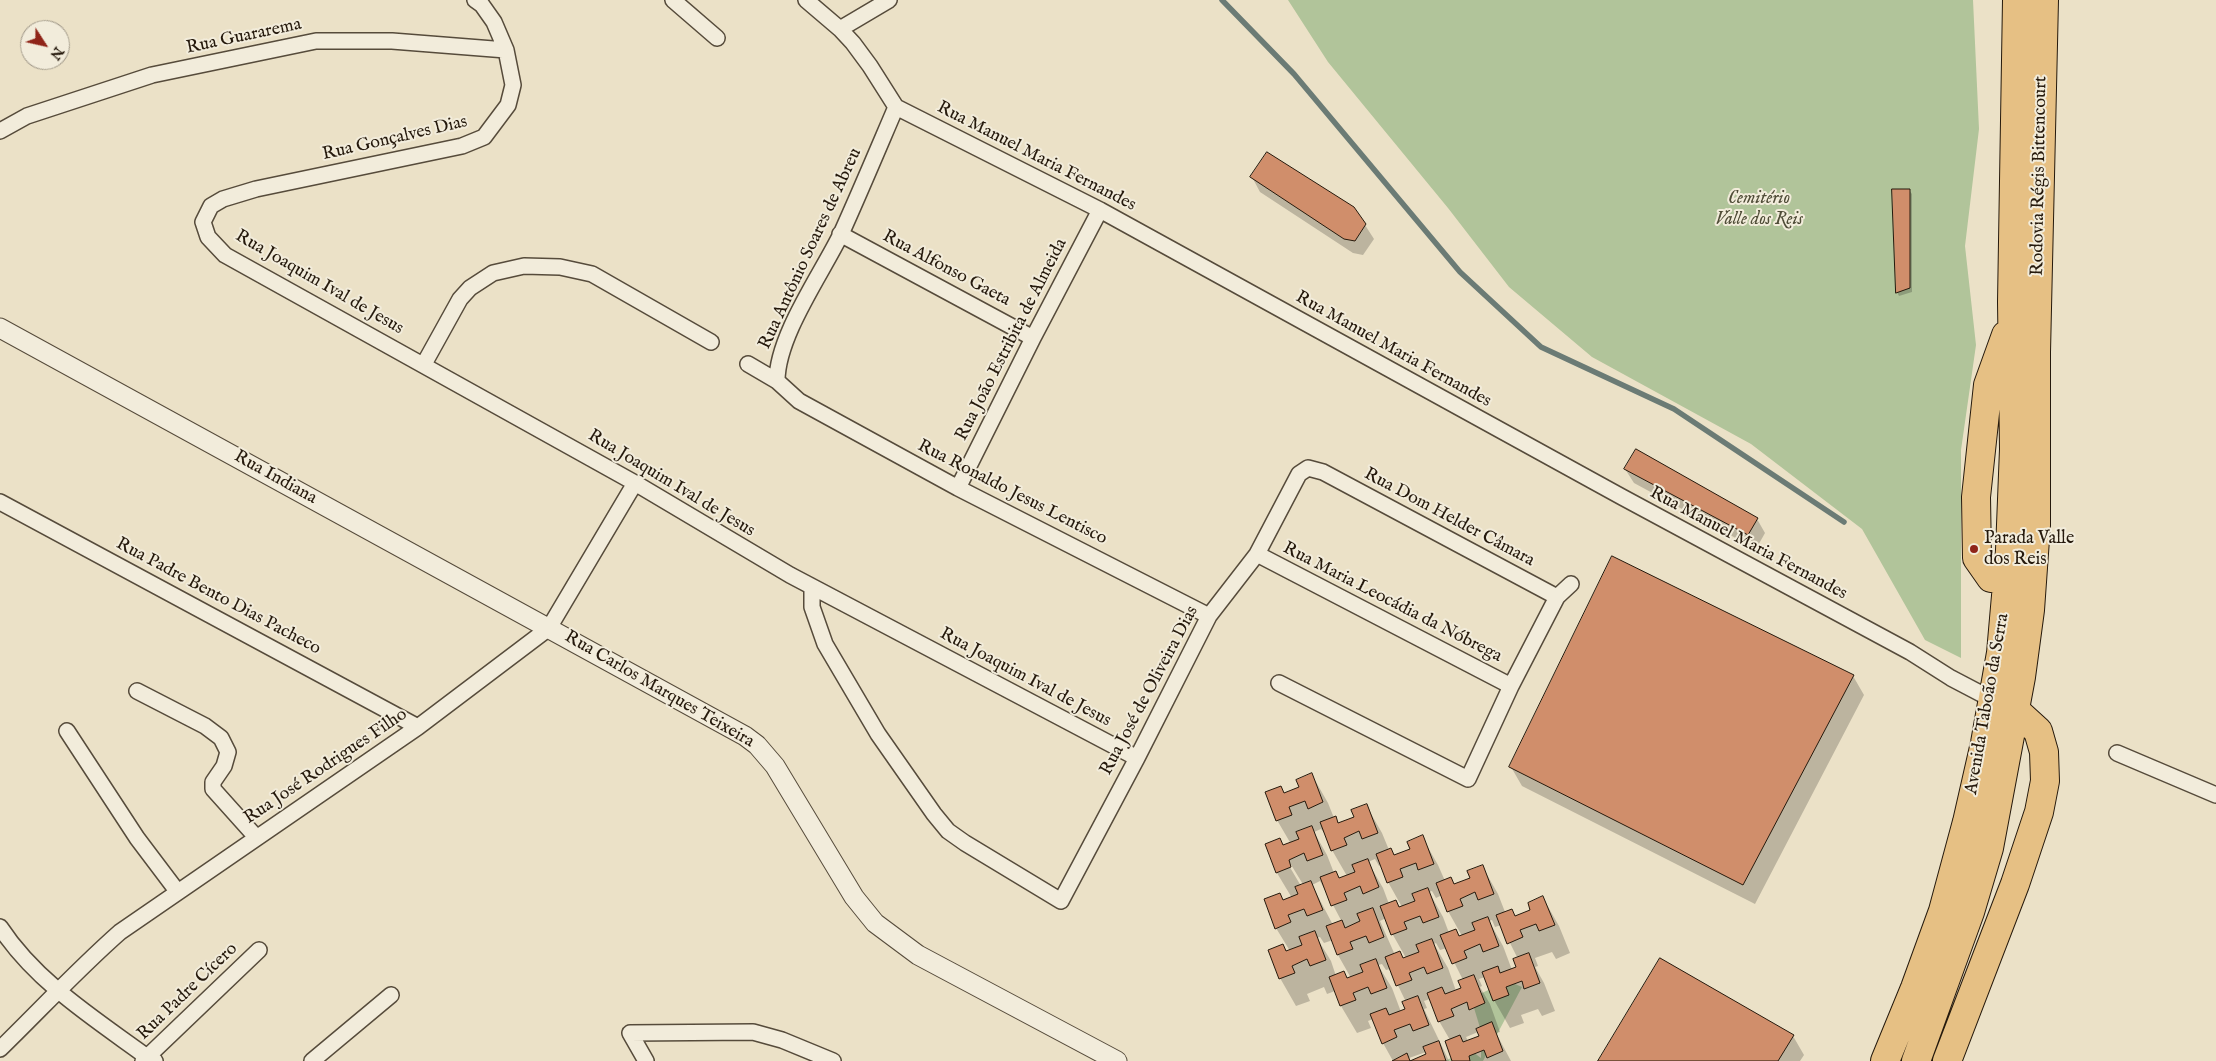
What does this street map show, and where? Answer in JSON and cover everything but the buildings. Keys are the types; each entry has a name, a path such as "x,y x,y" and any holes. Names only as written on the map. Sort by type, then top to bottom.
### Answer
{"highway":[{"name":"Rodovia Régis Bittencourt","path":"2012,310 2017,0"},
{"name":"Rodovia Régis Bittencourt","path":"2036,352 2044,0"},
{"name":"Avenida Taboão da Serra","path":"1885,1061 1915,988 1943,911 1967,822 1985,742 2021,677 2012,310"},
{"path":"2012,310 1988,386 1976,497 1978,558 1991,578 2020,583"},
{"name":"Avenida Taboão da Serra","path":"1916,1061 1970,912 1989,848 2004,705 2001,653 2036,525 2036,352"},
{"path":"1947,1061 2015,884 2040,805 2045,781 2044,752 2038,731 2004,705"}],"street":[{"name":"Rua Gonçalves Dias","path":"203,222 211,206 223,199 256,189 462,146 484,137 508,105 513,85 506,50 494,22 476,0"},
{"path":"673,0 717,38"},
{"path":"806,0 840,29 870,66 896,107"},
{"path":"840,29 889,0"},
{"name":"Rua Guararema","path":"0,131 27,116 152,75 316,41 392,41 506,50"},
{"name":"Rua Manuel Maria Fernandes","path":"896,107 1100,210 1618,503 1910,652 1950,678 2004,705"},
{"name":"Rua Antônio Soares de Abreu","path":"777,380 777,366 787,336 840,234 896,107"},
{"name":"Rua João Estribita de Almeida","path":"958,488 1100,210"},
{"name":"Rua Joaquim Ival de Jesus","path":"203,222 208,236 225,255 636,483 812,587 1137,758"},
{"name":"Rua Alfonso Gaeta","path":"840,234 1033,338"},
{"path":"424,364 460,299 470,288 493,273 524,266 560,267 592,274 711,342"},
{"name":"Rua Indiana","path":"0,328 550,628"},
{"path":"748,364 777,380"},
{"name":"Rua Ronaldo Jesus Lentisco","path":"777,380 799,401 958,488 1209,616"},
{"name":"Rua José de Oliveira Dias","path":"812,587 812,607 825,644 878,734 934,814 948,830 965,843 1061,901 1137,758 1209,616 1257,554 1299,474 1308,468 1323,472"},
{"name":"Rua Dom Helder Câmara","path":"1323,472 1557,597"},
{"name":"Rua José Rodrigues Filho","path":"0,1049 60,991 86,962 120,932 418,727 550,628 636,483"},
{"name":"Rua Padre Bento Dias Pacheco","path":"0,502 418,727"},
{"name":"Rua Maria Leocádia da Nóbrega","path":"1257,554 1511,686"},
{"path":"1279,683 1468,779 1511,686 1557,597 1571,584"},
{"name":"Rua Carlos Marques Teixeira","path":"550,628 757,744 776,766 854,897 875,923 898,942 918,955 1116,1061"},
{"path":"137,691 205,726 221,738 228,752 224,766 213,782 213,790 256,837"},
{"path":"67,731 137,838 177,891"},
{"path":"2117,752 2216,795"},
{"path":"0,927 14,948 60,991 148,1060"},
{"name":"Rua Padre Cícero","path":"148,1060 259,950"},
{"path":"312,1061 391,995"},
{"path":"646,1061 630,1033 754,1032 782,1040 833,1061"}],"green space":[{"name":"Cemitério Valle dos Reis","path":"1288,0 1973,0 1979,129 1965,246 1976,345 1961,450 1961,658 1925,640 1862,529 1751,444 1592,357 1509,287 1448,208 1328,62"},
{"path":"1508,981 1522,987 1483,1061 1445,1061 1469,1049 1481,1058 1481,1031 1471,998"}],"waterway":[{"path":"1222,0 1294,74 1460,272 1541,347 1674,409 1844,522"}],"place":[{"name":"Parada Valle dos Reis","path":"1974,549"}]}
